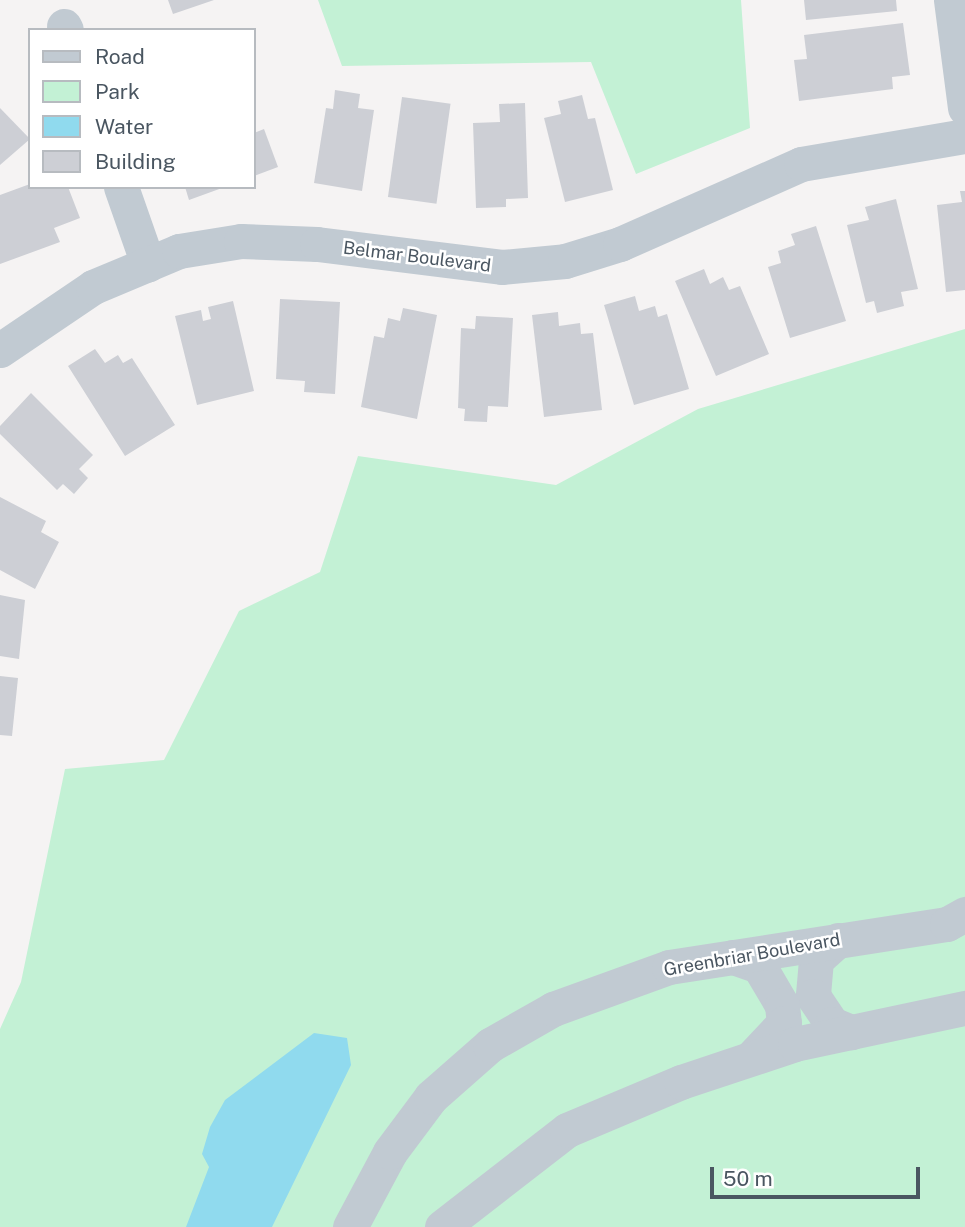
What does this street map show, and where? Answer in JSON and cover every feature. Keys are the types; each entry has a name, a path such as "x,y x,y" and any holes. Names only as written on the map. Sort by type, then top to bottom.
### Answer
{"street":[{"path":"951,0 965,108"},
{"name":"Belmar Boulevard","path":"0,350 93,288 179,251 241,242 317,244 502,267 565,261 620,244 801,164 965,136"},
{"path":"122,189 148,264"},
{"name":"Greenbriar Boulevard","path":"350,1227 390,1152 431,1097 489,1045 552,1009 669,967 947,924 965,914"},
{"path":"838,940 816,960 813,996 832,1024 851,1032"},
{"path":"733,957 759,966 782,1005 784,1023 750,1059"},
{"path":"442,1227 567,1130 750,1059 851,1032 965,1008"}],"green space":[{"path":"318,0 741,0 750,128 636,174 591,62 342,66"},
{"path":"965,329 965,1227 0,1227 0,1029 21,982 65,769 164,760 239,611 320,572 358,456 556,485 698,409"}],"water":[{"path":"314,1033 347,1038 351,1065 272,1227 186,1227 209,1167 202,1154 210,1127 225,1100"}],"building":[{"path":"168,0 214,0 173,14"},
{"path":"804,0 896,0 897,11 806,20"},
{"path":"903,23 910,75 892,77 893,89 799,101 794,60 807,59 804,35"},
{"path":"335,90 360,94 358,108 374,110 362,191 314,183 326,108 333,109"},
{"path":"582,95 588,119 595,118 613,190 565,202 544,118 561,114 558,101"},
{"path":"402,97 451,104 436,204 388,197"},
{"path":"525,103 528,198 506,199 506,207 476,208 473,123 500,122 499,104"},
{"path":"0,108 28,137 28,141 0,165"},
{"path":"264,129 278,167 256,175 256,132"},
{"path":"28,185 28,189 69,189 80,218 54,228 60,242 0,264 0,195"},
{"path":"186,189 219,189 189,200"},
{"path":"960,191 965,191 965,290 946,292 937,205 962,202"},
{"path":"896,199 918,289 901,292 904,306 877,313 874,301 866,303 847,225 869,220 865,207"},
{"path":"816,226 846,321 790,338 768,267 781,263 778,251 795,245 791,234"},
{"path":"704,269 710,284 723,277 729,290 740,286 769,354 716,376 675,281"},
{"path":"635,296 639,311 655,306 658,317 667,314 689,389 634,405 604,305"},
{"path":"280,299 340,302 335,394 304,392 305,381 276,379"},
{"path":"233,301 254,391 197,405 175,316 201,310 203,321 211,319 208,307"},
{"path":"403,308 437,315 417,419 361,407 374,336 384,338 388,318 400,321"},
{"path":"558,312 559,326 580,323 581,334 593,333 602,410 544,417 532,315"},
{"path":"476,316 513,318 508,407 488,406 487,422 464,421 465,409 458,408 461,328 475,329"},
{"path":"95,349 105,363 118,355 123,363 132,358 175,425 125,456 68,366"},
{"path":"31,393 93,455 79,469 88,478 74,494 63,484 57,490 0,434 0,426"},
{"path":"0,497 46,521 41,532 59,542 35,589 0,570"},
{"path":"0,595 25,600 19,659 0,656"},
{"path":"0,676 18,678 12,736 0,735"}]}
